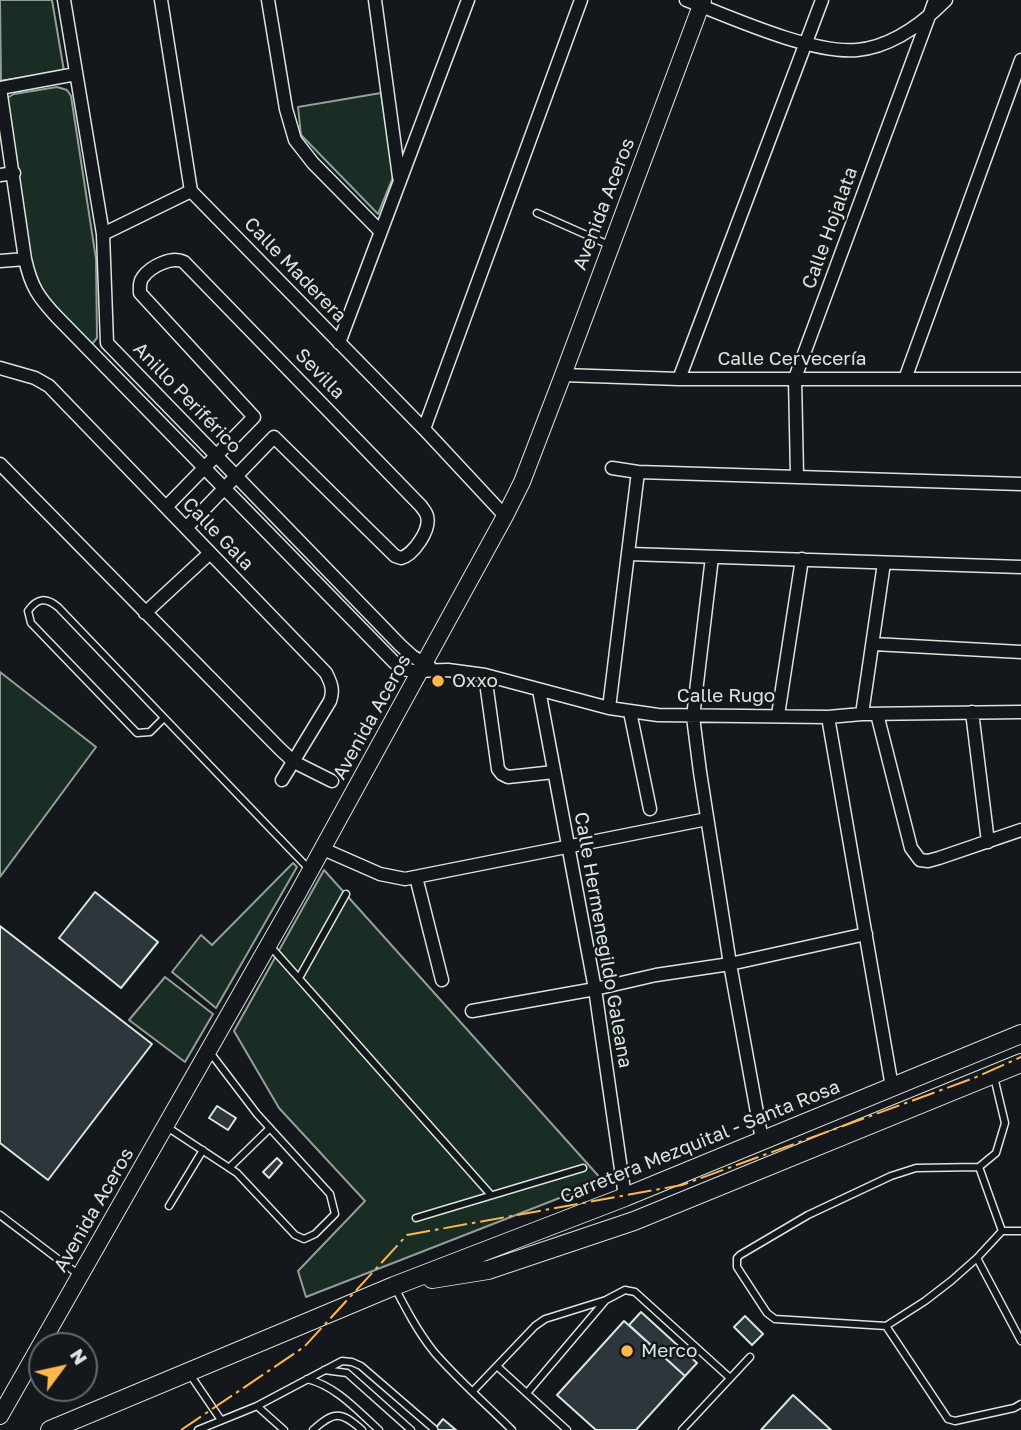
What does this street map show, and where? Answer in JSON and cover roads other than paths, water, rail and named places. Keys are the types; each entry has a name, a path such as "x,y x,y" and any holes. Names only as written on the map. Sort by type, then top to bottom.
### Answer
{"main road":[{"name":"Carretera Mezquital - Santa Rosa","path":"50,1430 394,1286 625,1197 1021,1034"},
{"name":"Carretera Mezquital - Santa Rosa","path":"394,1286 488,1270 634,1221 1021,1063"}],"street":[{"name":"Anillo Periférico","path":"64,0 103,234 107,343 412,656 428,668"},
{"path":"103,234 191,191 161,0"},
{"path":"268,0 286,109 296,140 313,163 380,231"},
{"path":"375,0 400,180"},
{"path":"339,343 468,0"},
{"path":"424,429 582,0"},
{"path":"679,379 821,0"},
{"name":"Calle Hojalata","path":"797,476 795,378 935,0"},
{"path":"696,2 805,44 858,50 885,43 929,16 946,0"},
{"name":"Avenida Aceros","path":"0,1416 428,668 522,482 611,245 696,2"},
{"path":"905,379 1021,60"},
{"path":"0,88 76,74"},
{"name":"Anillo Periférico","path":"0,88 26,259 30,281 36,292 394,662 403,669 428,668"},
{"path":"0,175 14,173"},
{"name":"Calle Maderera","path":"191,191 424,429 505,516"},
{"path":"0,261 26,259"},
{"name":"Sevilla","path":"215,456 254,417 140,293 143,276 171,260 184,262 421,506 428,520 412,551 401,558 395,556 274,437 235,476"},
{"path":"93,353 107,343"},
{"name":"Calle Gala","path":"0,368 35,378 49,386 326,673 332,684 330,701 282,780"},
{"name":"Calle Cervecería","path":"563,375 679,379 1021,379"},
{"path":"166,507 215,456"},
{"path":"0,464 294,762 332,781"},
{"path":"612,468 638,472 1021,484"},
{"path":"609,708 638,472"},
{"path":"186,528 235,476"},
{"path":"145,612 209,552"},
{"path":"629,554 1021,567"},
{"path":"712,557 693,717 730,964 762,1140"},
{"path":"778,715 802,559"},
{"path":"862,714 884,563"},
{"path":"353,619 364,607"},
{"path":"874,644 1021,652"},
{"name":"Calle Rugo","path":"428,668 485,675 630,712 693,717 1021,712"},
{"path":"485,675 498,769 508,776 554,772"},
{"name":"Calle Hermenegildo Galeana","path":"539,690 594,989 625,1197"},
{"path":"630,712 650,809"},
{"path":"972,712 988,842"},
{"path":"877,714 911,848 920,860 928,861 1021,830"},
{"path":"828,717 892,1087"},
{"path":"323,849 380,874 405,879 707,819"},
{"path":"416,877 442,979"},
{"path":"472,1011 656,975 730,964 866,934"}],"lane":[{"path":"537,213 611,245"},
{"path":"163,719 150,732 137,733 31,623 28,611 33,605 43,599 50,600 310,871"},
{"path":"299,978 346,894"},
{"path":"269,945 491,1195"},
{"path":"166,1126 229,1168 258,1194 295,1235 304,1239 316,1234 335,1214 330,1194 270,1128 208,1050"},
{"path":"993,1074 1005,1123 996,1153 979,1167 916,1168 891,1176 808,1215 737,1258 737,1267 766,1314 775,1319 886,1326 925,1301 977,1258 1002,1231 1021,1231"},
{"path":"229,1168 270,1128"},
{"path":"169,1206 204,1150"},
{"path":"979,1167 1002,1231"},
{"path":"416,1218 583,1168"},
{"path":"0,1215 80,1276"},
{"path":"977,1258 1021,1341"},
{"path":"394,1286 416,1328 434,1351 456,1377 512,1430"},
{"path":"473,1391 535,1326 545,1319 606,1300 625,1290 635,1292 730,1378"},
{"path":"527,1393 606,1300"},
{"path":"886,1326 948,1419 955,1421 1014,1408 1021,1404"},
{"path":"682,1430 750,1357"},
{"path":"198,1430 257,1406 342,1361 361,1366 434,1429"},
{"path":"498,1367 567,1430"},
{"path":"323,1370 347,1373 411,1430"},
{"path":"187,1371 221,1420"},
{"path":"307,1379 338,1393 380,1430"},
{"path":"257,1406 284,1430"},
{"path":"313,1430 334,1415 341,1415 362,1430"}],"place":[{"name":"Oxxo","path":"438,681"},
{"name":"Merco","path":"627,1351"}]}
